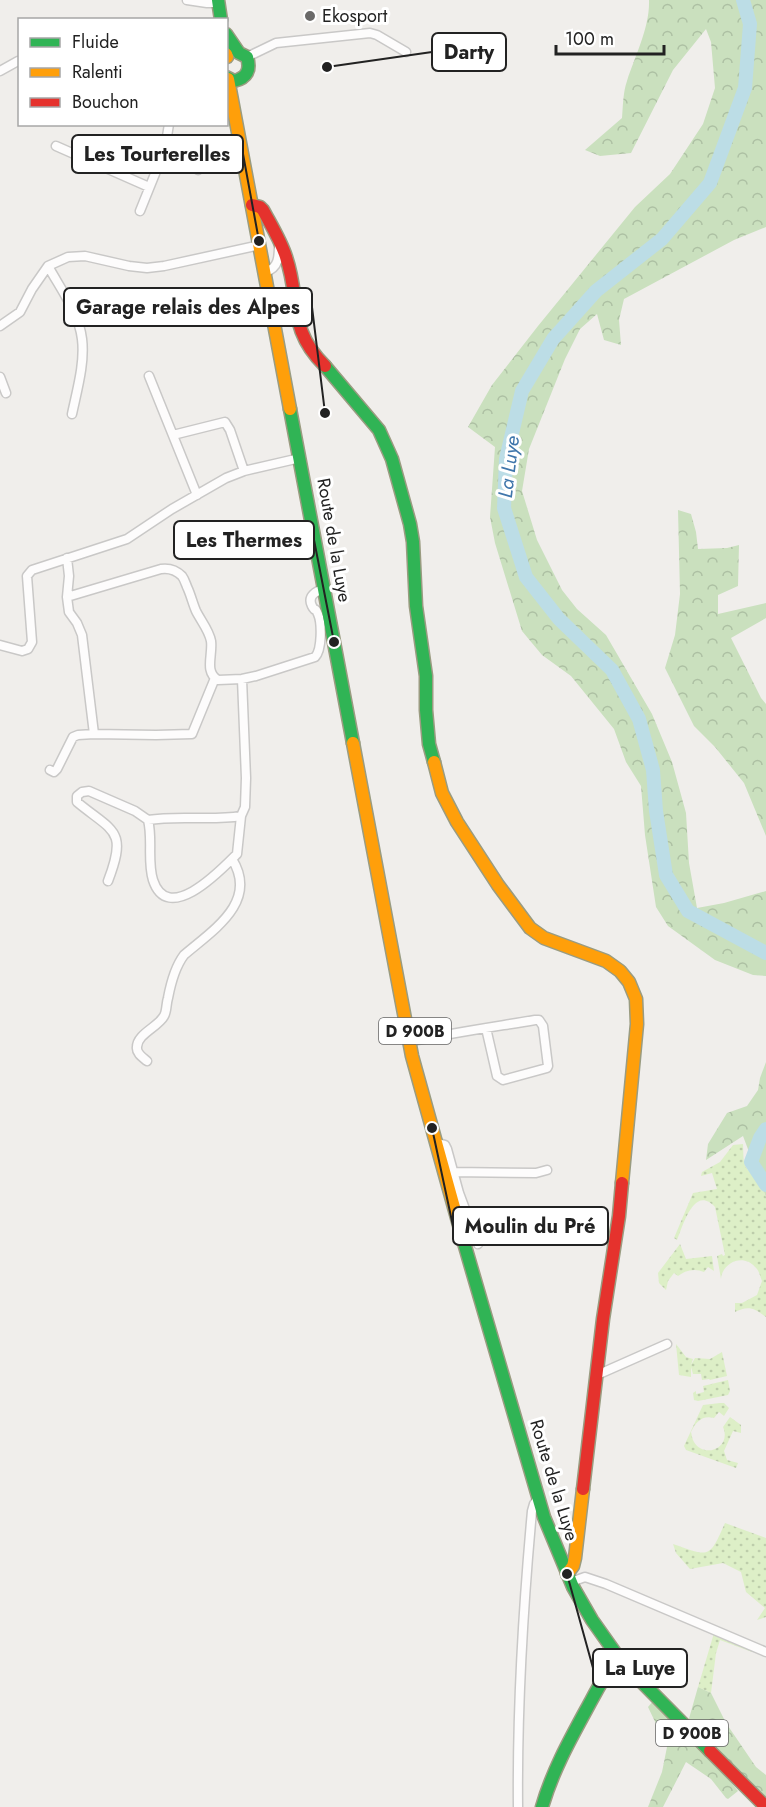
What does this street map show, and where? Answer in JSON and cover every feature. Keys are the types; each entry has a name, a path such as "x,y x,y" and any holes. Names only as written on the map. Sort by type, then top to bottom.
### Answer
{"main road":[{"path":"218,1 221,18"},
{"path":"228,40 233,56"},
{"name":"Route de la Luye","path":"233,56 249,71 243,78 239,92 237,120"},
{"path":"228,78 237,81 243,78"},
{"name":"Route de la Luye","path":"228,82 396,966 424,1099 538,1498 556,1550 569,1578 591,1618 619,1658 766,1807"},
{"path":"252,205 263,210 286,255 298,323 305,342 379,430 392,459 413,542 416,606 426,676 429,744 442,793 457,822 498,885 530,928 544,938 606,961 620,971 629,982 636,999 637,1024 619,1216 603,1319 575,1558 569,1578"},
{"path":"542,1807 552,1778 582,1716 611,1666 619,1658"}],"street":[{"path":"187,0 207,3 218,1"},
{"path":"233,56 276,43 369,33 377,35 406,52"},
{"path":"0,71 18,61"},
{"path":"140,211 165,148 169,126"},
{"path":"56,146 149,187"},
{"path":"165,148 197,151 198,170"},
{"path":"265,272 273,269 278,262 279,241"},
{"path":"0,326 20,312 48,266 68,256 86,256 142,268 164,266 260,245"},
{"path":"48,266 74,313 82,338 80,374 72,414"},
{"path":"149,376 197,495"},
{"path":"0,377 6,393"},
{"path":"173,435 225,422 244,471"},
{"path":"0,645 22,651 28,649 32,642 27,576 32,570 127,539 172,509 226,478 244,471 300,458"},
{"path":"67,558 69,612 77,622 82,635 94,734"},
{"path":"67,597 160,569 167,568 180,574 209,634 212,653 210,672 218,680 242,679 310,660 319,653 319,620 311,598 314,592 324,589"},
{"path":"50,770 54,772 57,769 73,737 94,734 192,734 215,678"},
{"path":"108,881 118,845 114,832 106,823 77,802 77,796 82,792 89,791 135,811 148,820 153,880 162,894 182,897 193,893 237,855 246,778 242,679"},
{"path":"148,820 241,816"},
{"path":"147,1061 138,1054 136,1048 138,1041 163,1018 171,980 180,960 218,925 235,906 241,894 238,868 232,859"},
{"path":"413,1041 486,1028 539,1020 543,1026 547,1068 503,1080 497,1076 486,1028"},
{"path":"435,1142 445,1144 478,1244"},
{"path":"453,1172 536,1173 547,1170"},
{"path":"597,1375 667,1344"},
{"path":"518,1807 517,1752 522,1654 532,1510 538,1498"},
{"path":"569,1578 585,1577 606,1584 766,1652"}],"green space":[{"path":"649,0 766,0 766,227 734,240 624,299 619,320 621,345 604,340 597,314 580,329 565,359 529,449 522,491 537,540 562,590 577,609 606,635 652,714 672,762 686,813 689,863 697,908 766,891 766,976 753,975 715,960 668,926 656,907 645,835 641,786 626,762 614,729 571,676 542,655 522,631 495,543 490,517 495,447 468,427 492,385 635,207 670,174 703,124 715,88 711,42 706,29 673,70 631,153 600,156 585,150 622,118 626,85 645,31"},
{"path":"678,510 691,514 698,549 727,548 739,545 738,586 718,595 718,614 766,603 766,618 731,638 766,704 766,836 744,783 715,747 694,726 665,668 675,635 680,594"},
{"path":"766,1062 766,1197 743,1136 706,1160 708,1144 727,1113 747,1106 758,1090"},
{"path":"743,1144 746,1168 759,1178 766,1197 766,1317 751,1308 735,1312 735,1303 742,1303 757,1295 762,1281 755,1267 739,1260 725,1268 721,1279 717,1256 725,1255 715,1207 708,1201 701,1200 695,1204 686,1217 677,1240 674,1238 693,1193 717,1189 712,1173 701,1176 702,1172 720,1162 733,1145"},
{"path":"680,1244 686,1259 712,1256 714,1271 708,1267 704,1272 691,1270 678,1276 674,1273 668,1281 666,1290 659,1283 658,1273"},
{"path":"676,1344 686,1357 693,1359 691,1365 695,1358 710,1359 722,1352 727,1376 702,1380 701,1374 693,1374 691,1367 691,1377 679,1375"},
{"path":"728,1380 730,1391 728,1395 694,1400 693,1393 704,1392 703,1386"},
{"path":"724,1403 729,1408 724,1416 719,1412 714,1418 700,1420 691,1432 698,1447 710,1450 716,1449 724,1441 723,1427 730,1417 741,1425 741,1433 733,1431 724,1451 727,1460 738,1463 736,1468 686,1450 684,1446 703,1405"},
{"path":"725,1523 766,1538 766,1617 757,1620 765,1608 746,1592 741,1572 723,1563 690,1569 676,1553 673,1544 701,1553 707,1552 715,1543"},
{"path":"714,1633 753,1650 752,1652 720,1640 711,1693 698,1687"},
{"path":"698,1687 711,1693 726,1723 756,1767 766,1775 766,1797 688,1722"},
{"path":"654,1700 738,1791 728,1799 726,1798 711,1779 686,1762 663,1807 648,1807 662,1772 667,1747 648,1707"}],"waterway":[{"name":"La Luye","path":"743,0 750,24 745,88 710,183 662,239 596,291 553,339 522,391 506,459 504,508 526,577 559,619 612,670 639,719 653,770 656,811 666,875 688,911 766,953"},
{"name":"La Luye","path":"766,1129 751,1162 766,1185"}],"traffic: fast":[{"path":"218,0 221,18"},
{"path":"228,37 239,53 247,57 248,66 245,76 234,81 228,78"},
{"path":"325,366 379,430 392,459 410,524 416,606 426,676 429,744 434,762"},
{"path":"290,409 353,743"},
{"path":"462,1236 544,1517 573,1587 592,1620 621,1661 710,1751"},
{"path":"542,1807 557,1766 570,1740 600,1684 619,1658"}],"traffic: slow":[{"path":"228,79 290,409"},
{"path":"353,743 412,1056 462,1236"},
{"path":"434,762 442,793 457,822 498,885 530,928 544,938 606,961 620,971 629,982 636,999 637,1024 622,1183"},
{"path":"567,1574 575,1558 583,1489"}],"traffic: jam":[{"path":"252,205 263,210 281,245 290,273 300,326 313,352 325,366"},
{"path":"583,1489 622,1183"},
{"path":"710,1751 766,1807"}],"place":[{"name":"Ekosport","path":"310,16"},
{"name":"Darty","path":"327,67"},
{"name":"Les Tourterelles","path":"259,241"},
{"name":"Garage relais des Alpes","path":"325,413"},
{"name":"Les Thermes","path":"334,642"},
{"name":"Moulin du Pré","path":"432,1128"},
{"name":"La Luye","path":"567,1574"}]}
